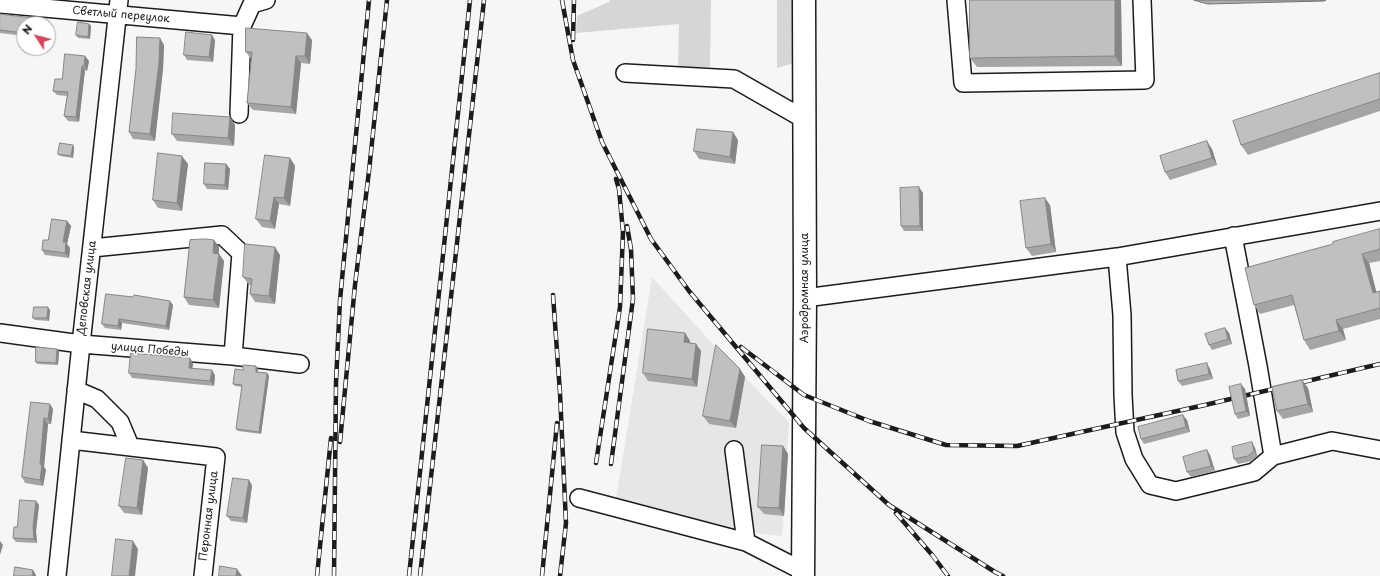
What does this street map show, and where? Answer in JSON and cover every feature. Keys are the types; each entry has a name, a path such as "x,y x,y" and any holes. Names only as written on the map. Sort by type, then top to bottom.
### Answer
{"main road":[{"name":"Аэродромная улица","path":"803,573 805,298 804,0"}],"street":[{"path":"239,114 242,26 252,4 266,0"},
{"path":"956,0 963,83 1145,80 1142,0"},
{"name":"Светлый переулок","path":"0,4 119,8 242,26"},
{"name":"Деповская улица","path":"57,576 81,344 119,8"},
{"path":"625,73 734,79 804,119"},
{"path":"805,298 1117,256 1380,211"},
{"path":"92,248 222,236 240,253 233,356"},
{"path":"1233,236 1258,366 1273,456"},
{"path":"1117,256 1122,315 1123,395 1126,432 1134,459 1150,485 1176,491 1254,472 1273,456 1332,441 1380,450"},
{"name":"улица Победы","path":"0,333 81,344 233,356 300,364"},
{"path":"71,440 130,446 120,422 98,399 76,390"},
{"name":"Перонная улица","path":"130,446 216,456 203,576"},
{"path":"734,450 746,542"},
{"path":"579,498 746,542 803,573"}],"shaded area":[{"path":"610,0 711,0 710,67 678,67 679,24 576,33 577,16 609,2"},
{"path":"777,0 793,0 794,63 777,68"},
{"path":"1194,0 1326,0 1208,4"},
{"path":"652,277 721,353 789,422 782,536 744,532 616,499"}],"building":[{"path":"970,0 1115,0 1115,56 970,58"},
{"path":"0,14 16,16 16,32 0,30"},
{"path":"78,22 89,24 88,37 76,35"},
{"path":"246,28 307,33 305,56 296,56 291,107 247,103 252,52 246,52"},
{"path":"186,32 212,35 209,57 184,55"},
{"path":"137,37 160,38 159,63 150,134 129,132 136,69"},
{"path":"65,54 85,56 84,66 82,66 76,117 64,116 68,92 53,91 55,79 62,79"},
{"path":"1380,73 1380,99 1241,145 1233,121"},
{"path":"173,113 230,117 228,138 172,134"},
{"path":"697,129 733,132 730,157 694,151"},
{"path":"1207,141 1212,158 1165,172 1160,156"},
{"path":"60,143 73,145 71,156 58,154"},
{"path":"158,153 182,156 177,203 153,200"},
{"path":"265,155 290,158 284,198 274,197 270,221 256,219"},
{"path":"205,163 226,164 225,185 204,184"},
{"path":"919,187 920,226 901,226 900,188"},
{"path":"1045,198 1051,244 1026,248 1020,201"},
{"path":"52,219 67,221 63,242 66,242 65,253 42,250 43,240 48,240"},
{"path":"1380,229 1380,249 1362,254 1373,293 1380,291 1380,308 1336,320 1339,331 1304,340 1292,295 1254,305 1245,268 1333,244 1333,242"},
{"path":"190,240 214,240 213,253 219,254 213,300 184,297"},
{"path":"245,244 275,247 269,296 250,294 252,279 243,277"},
{"path":"106,294 133,297 134,295 170,301 166,326 119,319 118,326 102,324"},
{"path":"34,307 48,307 47,318 33,318"},
{"path":"1225,328 1228,339 1209,345 1205,334"},
{"path":"648,329 685,333 684,342 696,344 692,379 643,373"},
{"path":"716,345 740,369 730,421 703,416"},
{"path":"36,347 57,349 56,363 36,362"},
{"path":"131,353 190,358 189,368 212,370 210,381 129,373"},
{"path":"1207,363 1209,374 1178,381 1176,370"},
{"path":"243,365 256,366 256,372 267,373 259,432 236,429 242,385 233,384 235,369 243,370"},
{"path":"1302,380 1308,404 1277,411 1272,387"},
{"path":"1241,384 1246,411 1235,414 1229,387"},
{"path":"31,402 50,404 48,419 44,418 40,480 22,477"},
{"path":"1183,415 1186,427 1141,439 1138,427"},
{"path":"1252,442 1254,451 1248,456 1234,459 1232,447"},
{"path":"762,445 783,446 779,508 758,507"},
{"path":"1207,450 1211,466 1187,472 1183,457"},
{"path":"126,458 143,460 137,508 119,506"},
{"path":"233,478 249,480 243,518 227,516"},
{"path":"20,500 36,501 33,527 34,539 13,538 14,527 17,527"},
{"path":"116,539 133,541 129,576 112,576"},
{"path":"220,566 237,569 236,576 219,576"},
{"path":"15,567 33,570 32,576 14,576"}],"railway":[{"path":"334,576 336,382 340,300 369,0"},
{"path":"340,442 355,285 387,0"},
{"path":"409,576 470,0"},
{"path":"420,576 484,0"},
{"path":"562,0 573,60 602,142 651,239 689,291 804,428 889,505 1003,576"},
{"path":"573,40 574,0"},
{"path":"596,463 620,307 623,232 619,189 616,179"},
{"path":"611,464 633,299 631,249 627,226"},
{"path":"553,295 560,393 566,523 560,576"},
{"path":"741,347 804,395 869,421 946,445 1017,446 1205,405 1380,364"},
{"path":"542,576 557,423"},
{"path":"317,576 331,438"},
{"path":"896,513 948,576"}]}
